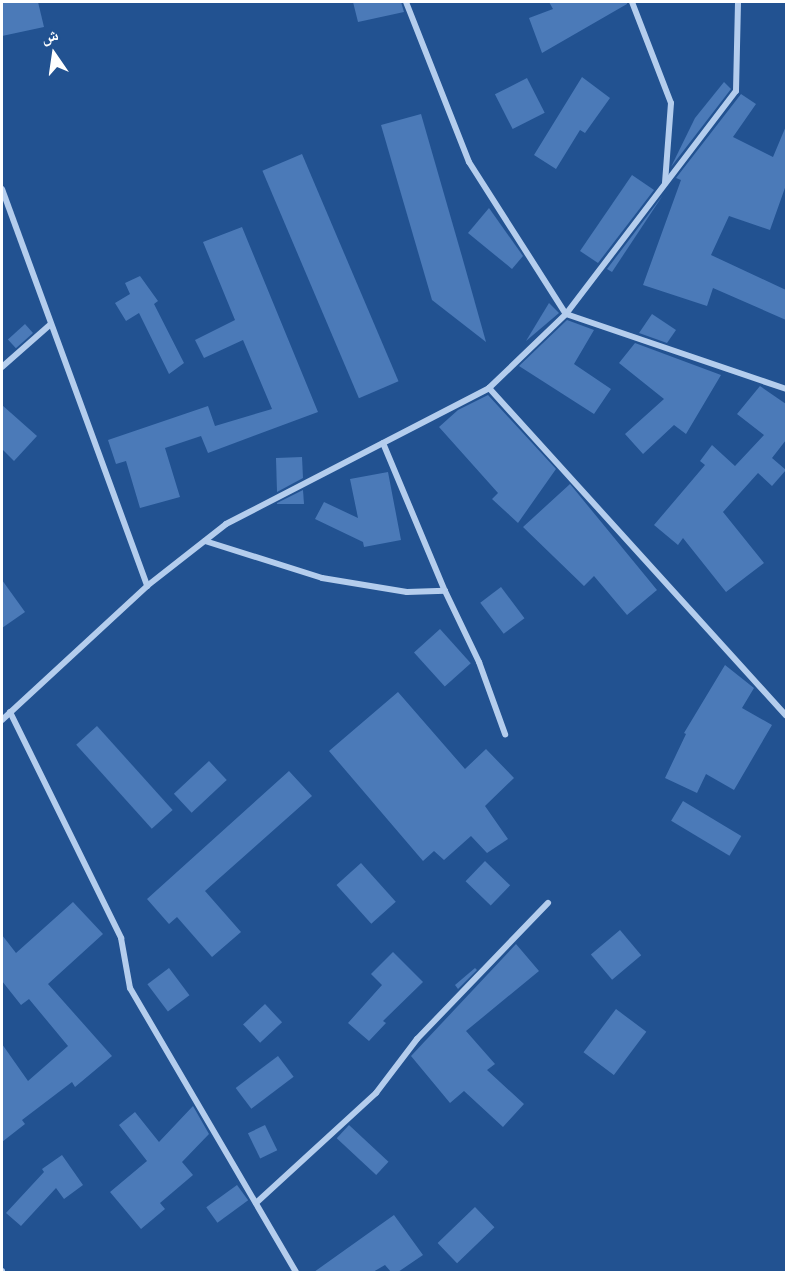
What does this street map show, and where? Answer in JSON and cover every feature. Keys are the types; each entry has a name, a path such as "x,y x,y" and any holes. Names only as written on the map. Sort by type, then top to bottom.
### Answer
{"street":[{"path":"406,2 470,162 566,314 786,389"},
{"path":"632,2 671,103 665,184"},
{"path":"2,720 147,586 226,524 489,388 566,314 736,91 738,2"},
{"path":"2,189 147,586"},
{"path":"2,368 51,324"},
{"path":"489,388 786,715"},
{"path":"383,443 445,591 479,662 505,734"},
{"path":"205,541 322,578 407,592 445,591"},
{"path":"10,712 121,938 130,988 296,1272"},
{"path":"256,1203 376,1094 417,1039 548,903"}],"building":[{"path":"2,2 38,2 44,27 2,36"},
{"path":"353,2 401,2 404,12 358,22"},
{"path":"549,2 627,2 627,4 542,53 529,18 553,9"},
{"path":"582,77 610,98 585,133 580,130 556,169 534,155"},
{"path":"527,78 545,113 513,129 495,94"},
{"path":"724,82 731,89 671,167 695,118"},
{"path":"741,94 756,104 733,137 773,157 786,126 786,185 770,230 729,216 711,255 786,290 786,320 713,288 707,306 643,285 681,180 676,178"},
{"path":"421,114 486,342 432,300 381,125"},
{"path":"302,154 399,381 359,398 262,171"},
{"path":"632,175 654,190 598,263 580,251"},
{"path":"663,195 612,272 607,269"},
{"path":"489,208 523,256 512,269 468,233"},
{"path":"242,227 318,412 208,453 201,436 165,448 180,497 140,508 126,461 116,464 108,440 208,406 215,426 272,409 243,340 204,358 195,340 235,320 203,242"},
{"path":"140,276 158,301 154,304 184,363 169,374 139,313 126,321 115,303 130,294 125,283"},
{"path":"549,303 559,313 526,341"},
{"path":"652,314 676,330 667,343 639,333"},
{"path":"567,320 594,330 574,364 611,389 594,414 519,366"},
{"path":"25,324 33,333 16,348 8,339"},
{"path":"635,343 721,375 686,434 674,425 643,454 625,434 664,399 619,363"},
{"path":"760,386 786,404 786,440 772,458 786,470 772,486 758,473 723,512 764,563 726,592 683,538 678,545 654,525 705,465 700,461 712,445 735,466 764,435 737,414"},
{"path":"488,395 556,469 518,523 492,499 498,493 439,427 458,410"},
{"path":"2,405 37,436 14,461 2,449"},
{"path":"302,457 303,478 277,492 276,458"},
{"path":"388,472 401,540 364,547 363,542 315,519 324,502 358,518 350,479"},
{"path":"570,484 657,590 627,615 594,576 584,586 523,527"},
{"path":"303,490 304,504 277,504 277,503"},
{"path":"2,580 25,612 2,628"},
{"path":"501,587 524,618 504,634 480,603"},
{"path":"440,629 471,663 445,687 414,652"},
{"path":"725,665 754,688 742,708 772,725 734,790 706,774 697,793 665,778 686,734 684,733"},
{"path":"398,692 465,769 486,749 514,778 485,806 508,839 487,853 471,836 444,860 434,851 423,861 329,751"},
{"path":"97,726 173,810 152,829 76,745"},
{"path":"209,761 227,780 192,813 174,794"},
{"path":"289,771 312,796 205,891 241,932 212,957 177,917 169,924 147,899"},
{"path":"683,801 741,836 729,856 671,821"},
{"path":"485,861 510,885 491,905 466,881"},
{"path":"361,863 396,902 371,924 336,885"},
{"path":"73,902 103,934 48,984 112,1056 75,1087 72,1082 22,1120 25,1124 2,1142 2,1044 28,1081 68,1046 29,999 21,1005 2,981 2,935 16,953"},
{"path":"620,930 641,955 612,980 591,954"},
{"path":"516,944 539,971 466,1031 495,1064 487,1070 524,1104 503,1127 464,1091 450,1103 411,1056"},
{"path":"393,952 423,982 383,1021 386,1023 369,1041 348,1023 382,985 371,974"},
{"path":"169,968 189,995 168,1011 147,984"},
{"path":"475,968 477,970 458,989 455,985"},
{"path":"265,1004 282,1022 260,1043 243,1024"},
{"path":"616,1009 646,1032 614,1075 584,1052"},
{"path":"278,1056 294,1077 251,1109 236,1088"},
{"path":"193,1106 209,1134 182,1162 193,1175 160,1203 165,1209 141,1229 110,1192 147,1161 119,1125 135,1112 159,1142"},
{"path":"265,1125 277,1150 260,1158 248,1133"},
{"path":"349,1125 388,1162 376,1175 337,1138"},
{"path":"62,1155 83,1185 64,1199 56,1188 21,1226 6,1213 44,1172 42,1169"},
{"path":"237,1185 248,1200 217,1223 206,1207"},
{"path":"475,1207 494,1227 457,1263 438,1243"},
{"path":"394,1215 423,1255 398,1272 391,1272 385,1265 373,1272 314,1272"}]}
